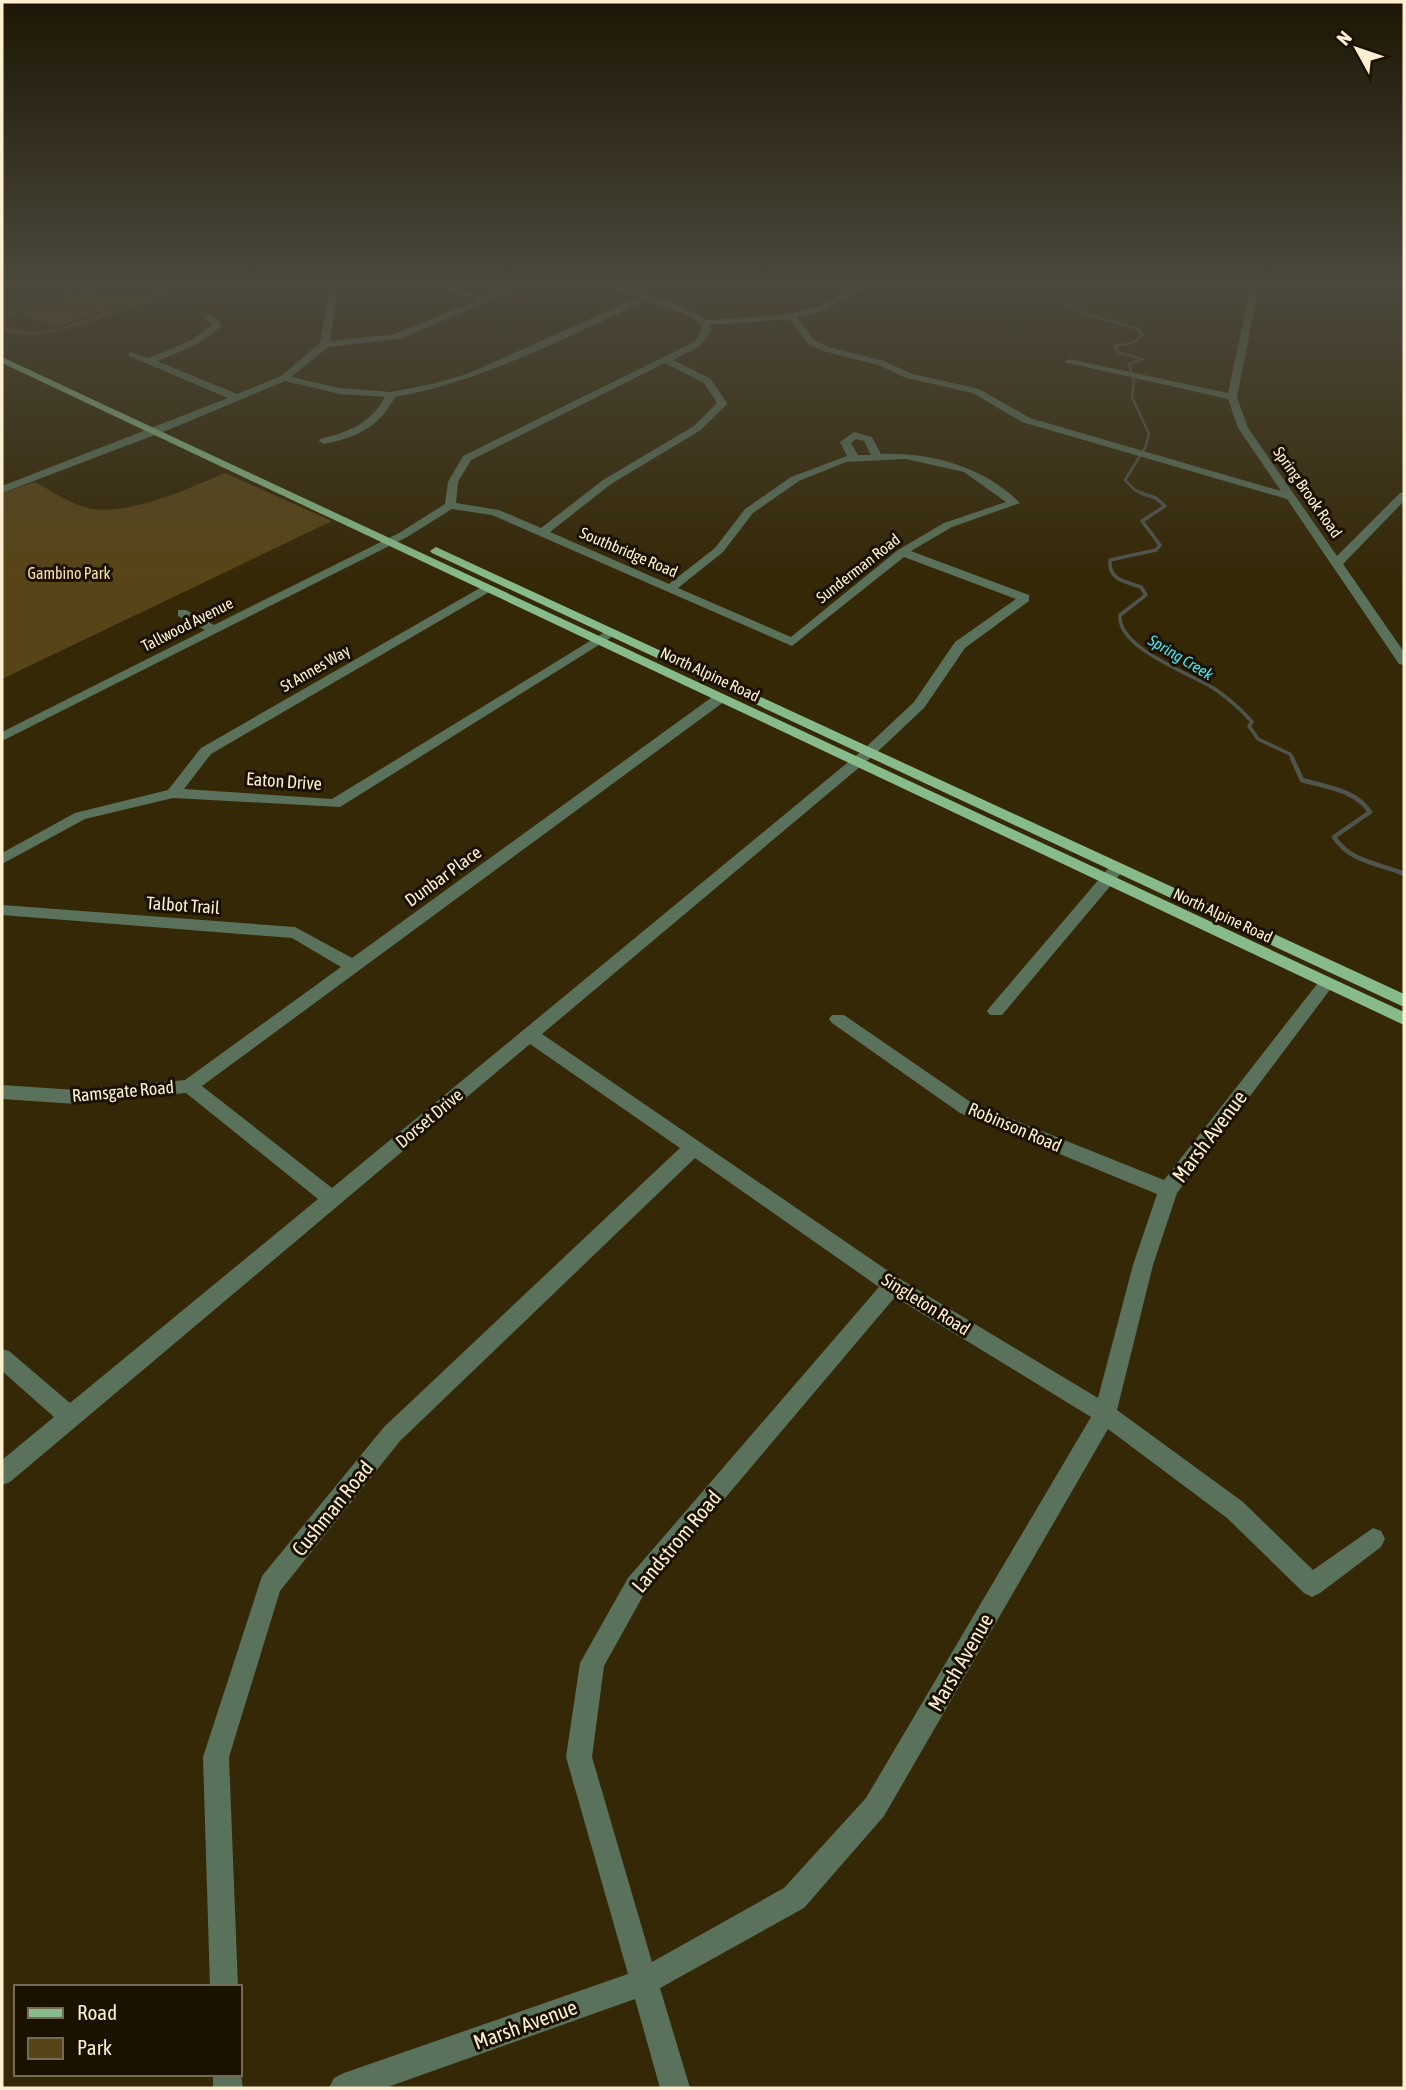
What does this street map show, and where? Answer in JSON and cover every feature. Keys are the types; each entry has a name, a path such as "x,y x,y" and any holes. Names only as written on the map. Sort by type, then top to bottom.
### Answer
{"main road":[{"name":"North Alpine Road","path":"57,384 403,535 612,633 862,757 1112,874 1404,1001"},
{"name":"North Alpine Road","path":"71,384 388,541 598,641 720,698 862,757"},
{"name":"North Alpine Road","path":"1112,874 1404,1019"}],"street":[{"path":"203,384 237,398"},
{"path":"2,490 162,429 269,384"},
{"path":"310,384 340,391 391,395 445,384"},
{"path":"450,505 453,482 467,458 618,384"},
{"path":"543,532 608,481 694,431 712,416 722,403 710,384"},
{"path":"942,384 975,391 1026,420 1292,497"},
{"path":"1169,384 1232,397 1235,384"},
{"path":"324,441 352,433 380,416 391,395"},
{"name":"Spring Brook Road","path":"1232,397 1243,428 1404,661"},
{"path":"849,458 845,442 854,435 868,439 877,456"},
{"name":"Sunderman Road","path":"672,587 719,550 749,511 795,479 849,458 906,456 968,470 1014,503 948,525 901,552 792,642"},
{"path":"2,477 16,486"},
{"path":"1338,562 1404,495"},
{"name":"Southbridge Road","path":"450,505 495,512 672,587 792,642"},
{"name":"Tallwood Avenue","path":"2,737 403,535 450,505"},
{"name":"Dorset Drive","path":"2,1474 862,757 919,705 960,645 1025,598 901,552"},
{"name":"St Annes Way","path":"173,793 206,751 487,588"},
{"path":"182,613 214,630"},
{"name":"Eaton Drive","path":"2,859 80,816 173,793 335,804 612,633"},
{"name":"Dunbar Place","path":"189,1086 720,698"},
{"path":"996,1011 1112,874"},
{"name":"Talbot Trail","path":"2,910 295,933 353,966"},
{"name":"Marsh Avenue","path":"344,2088 645,1982 794,1898 875,1807 1105,1414 1143,1265 1168,1190 1327,983"},
{"name":"Robinson Road","path":"838,1018 966,1108 1168,1190"},
{"name":"Singleton Road","path":"530,1035 893,1285 1105,1414 1235,1510 1312,1585 1373,1539"},
{"name":"Ramsgate Road","path":"2,1092 76,1097 189,1086 332,1199"},
{"name":"Cushman Road","path":"224,1985 216,1757 270,1584 392,1434 692,1149"},
{"name":"Landstrom Road","path":"675,2088 579,1757 592,1663 636,1587 893,1285"},
{"path":"2,1358 70,1417"}],"green space":[{"name":"Gambino Park","path":"225,473 332,521 2,679 2,493 35,482 84,507 118,509 156,500"}],"waterway":[{"name":"Spring Creek","path":"1134,384 1132,397 1149,434 1145,448 1125,480 1143,494"},
{"name":"Spring Creek","path":"1143,494 1156,498 1165,506 1142,521 1160,545 1156,550 1110,560 1115,576 1141,587 1146,595 1120,615 1122,627 1142,649 1215,689 1252,722 1249,726 1258,739 1290,754 1292,758"},
{"name":"Spring Creek","path":"1292,758 1302,780 1349,794 1370,812 1334,837 1341,845 1356,857 1404,874"}]}
